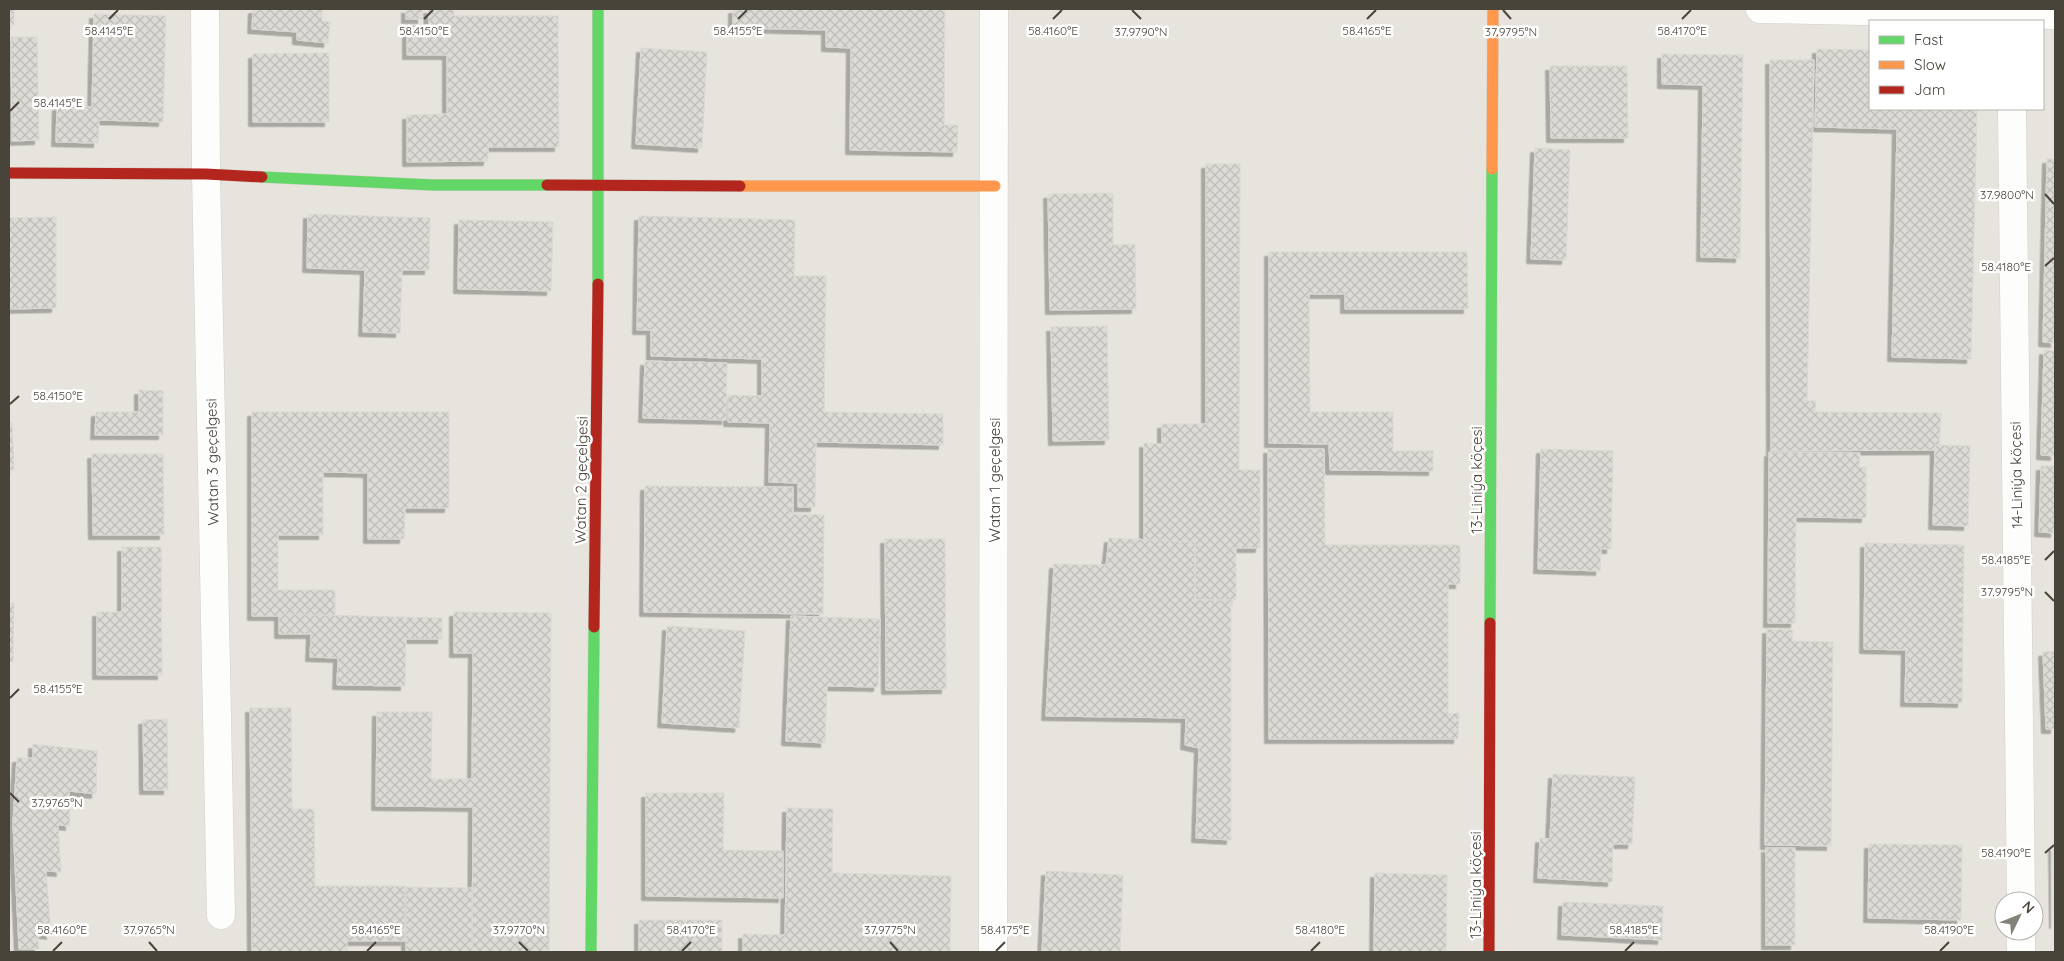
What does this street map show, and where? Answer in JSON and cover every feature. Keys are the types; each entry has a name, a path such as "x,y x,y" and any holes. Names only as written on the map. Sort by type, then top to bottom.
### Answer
{"street":[{"name":"Watan 3 geçelgesi","path":"205,9 206,174 221,915"},
{"name":"Watan 2 geçelgesi","path":"592,952 599,184 598,9"},
{"name":"Watan 1 geçelgesi","path":"993,952 994,9"},
{"name":"13-Liniýa köçesi","path":"1490,952 1493,9"},
{"path":"1760,9 2055,15"},
{"name":"14-Liniýa köçesi","path":"2012,110 2021,891"},
{"path":"9,172 206,174 433,185 995,186"}],"shaded area":[{"path":"9,9 2055,9 2055,952 9,952"}],"building":[{"path":"9,9 14,9 14,25 9,25"},
{"path":"253,9 322,9 322,21 330,22 328,43 297,40 297,32 252,29"},
{"path":"406,9 422,9 422,19 406,19"},
{"path":"428,9 454,9 454,16 558,16 559,147 488,147 488,161 407,162 407,115 447,114 447,55 407,55 407,25 429,25"},
{"path":"733,9 945,9 944,125 958,125 957,152 850,150 851,48 826,47 826,30 733,28"},
{"path":"94,14 166,16 163,122 99,120 98,143 56,142 57,106 92,107"},
{"path":"11,37 37,37 39,140 12,141"},
{"path":"641,48 707,52 702,148 636,144"},
{"path":"1817,49 1869,50 1869,110 1977,110 1971,359 1892,357 1897,129 1815,127"},
{"path":"329,53 329,122 253,122 253,54"},
{"path":"1662,54 1743,55 1740,258 1701,257 1703,85 1662,84"},
{"path":"1770,60 1814,60 1807,401 1816,401 1815,412 1941,413 1939,450 1771,451"},
{"path":"1550,66 1627,66 1628,138 1551,138"},
{"path":"1535,148 1570,150 1566,260 1531,259"},
{"path":"2047,159 2055,159 2055,343 2043,342"},
{"path":"1206,164 1240,164 1239,470 1260,470 1260,548 1236,548 1236,600 1195,600 1195,542 1144,542 1144,443 1162,444 1162,424 1206,424"},
{"path":"1113,193 1113,245 1135,244 1136,309 1050,310 1048,194"},
{"path":"308,214 430,218 429,270 402,270 400,333 363,332 365,270 307,268"},
{"path":"639,216 795,220 794,276 826,276 824,412 943,414 943,445 816,442 815,507 798,507 798,483 769,482 770,423 728,422 728,395 762,396 762,359 651,356 651,330 637,330"},
{"path":"56,217 56,308 9,309 9,218"},
{"path":"459,220 553,222 551,291 458,289"},
{"path":"1269,252 1467,252 1468,309 1345,309 1345,294 1309,294 1310,412 1393,412 1393,451 1433,451 1433,471 1330,470 1329,444 1269,443"},
{"path":"1107,326 1109,440 1053,441 1051,327"},
{"path":"2044,350 2055,351 2055,456 2041,455"},
{"path":"645,361 727,363 726,420 643,418"},
{"path":"139,390 163,391 163,435 95,435 96,412 139,412"},
{"path":"252,412 449,412 449,508 405,508 404,539 368,539 368,473 323,472 323,535 278,535 278,590 335,590 335,616 252,616"},
{"path":"9,422 12,422 14,470 9,470"},
{"path":"1935,445 1970,446 1968,526 1933,525"},
{"path":"1268,449 1324,449 1325,545 1460,545 1460,584 1448,584 1448,714 1459,713 1458,739 1269,739"},
{"path":"1541,449 1613,451 1611,549 1601,549 1600,571 1538,569"},
{"path":"1769,452 1860,453 1859,468 1866,467 1866,518 1796,517 1795,623 1768,623"},
{"path":"92,454 163,454 164,535 93,535"},
{"path":"2041,466 2055,466 2055,533 2039,532"},
{"path":"645,486 793,487 793,514 824,515 823,614 644,612"},
{"path":"1109,538 1195,542 1195,600 1231,600 1231,840 1196,838 1199,748 1185,745 1186,718 1046,716 1054,564 1106,565"},
{"path":"885,539 945,539 946,689 886,690"},
{"path":"1865,543 1964,545 1962,703 1905,702 1906,650 1864,649"},
{"path":"122,547 161,547 162,675 97,675 97,612 122,612"},
{"path":"9,603 14,603 13,662 9,661"},
{"path":"454,612 551,613 549,952 472,952 473,807 376,806 377,712 432,712 431,779 472,779 473,653 454,653"},
{"path":"279,614 442,618 442,639 406,639 405,686 337,685 338,658 310,657 311,634 279,634"},
{"path":"791,616 880,619 878,687 827,686 825,743 786,741"},
{"path":"667,626 745,631 739,728 662,723"},
{"path":"1767,629 1793,630 1792,641 1833,642 1831,846 1765,845"},
{"path":"2055,651 2055,729 2046,729 2043,652"},
{"path":"250,708 291,708 292,809 314,809 315,886 405,886 405,941 347,941 347,952 252,952"},
{"path":"167,719 168,790 144,790 143,720"},
{"path":"33,744 97,751 96,794 69,791 70,826 58,825 61,872 46,871 51,935 38,933 39,949 19,949 13,823 17,758 33,758"},
{"path":"1553,774 1635,777 1632,844 1613,844 1612,882 1538,878 1540,838 1550,839"},
{"path":"646,793 724,793 723,850 783,851 783,898 646,896"},
{"path":"787,808 833,809 832,873 951,876 950,952 743,952 743,934 785,935"},
{"path":"1869,844 1962,845 1961,920 1868,918"},
{"path":"2053,846 2055,846 2055,924 2054,924"},
{"path":"1766,848 1795,848 1795,945 1766,945"},
{"path":"1046,871 1123,875 1120,952 1042,952"},
{"path":"1375,873 1447,875 1446,952 1374,952"},
{"path":"406,887 472,888 472,952 406,952"},
{"path":"1563,902 1663,906 1662,940 1562,935"},
{"path":"639,920 722,920 722,952 639,952"}],"traffic: fast":[{"path":"598,9 598,284"},
{"path":"1490,623 1492,169"},
{"path":"262,177 433,185 547,185"},
{"path":"591,952 594,627"}],"traffic: slow":[{"path":"1492,169 1493,9"},
{"path":"740,186 995,186"}],"traffic: jam":[{"path":"9,173 206,174 262,177"},
{"path":"547,185 740,186"},
{"path":"594,627 598,284"},
{"path":"1489,952 1490,623"}]}
